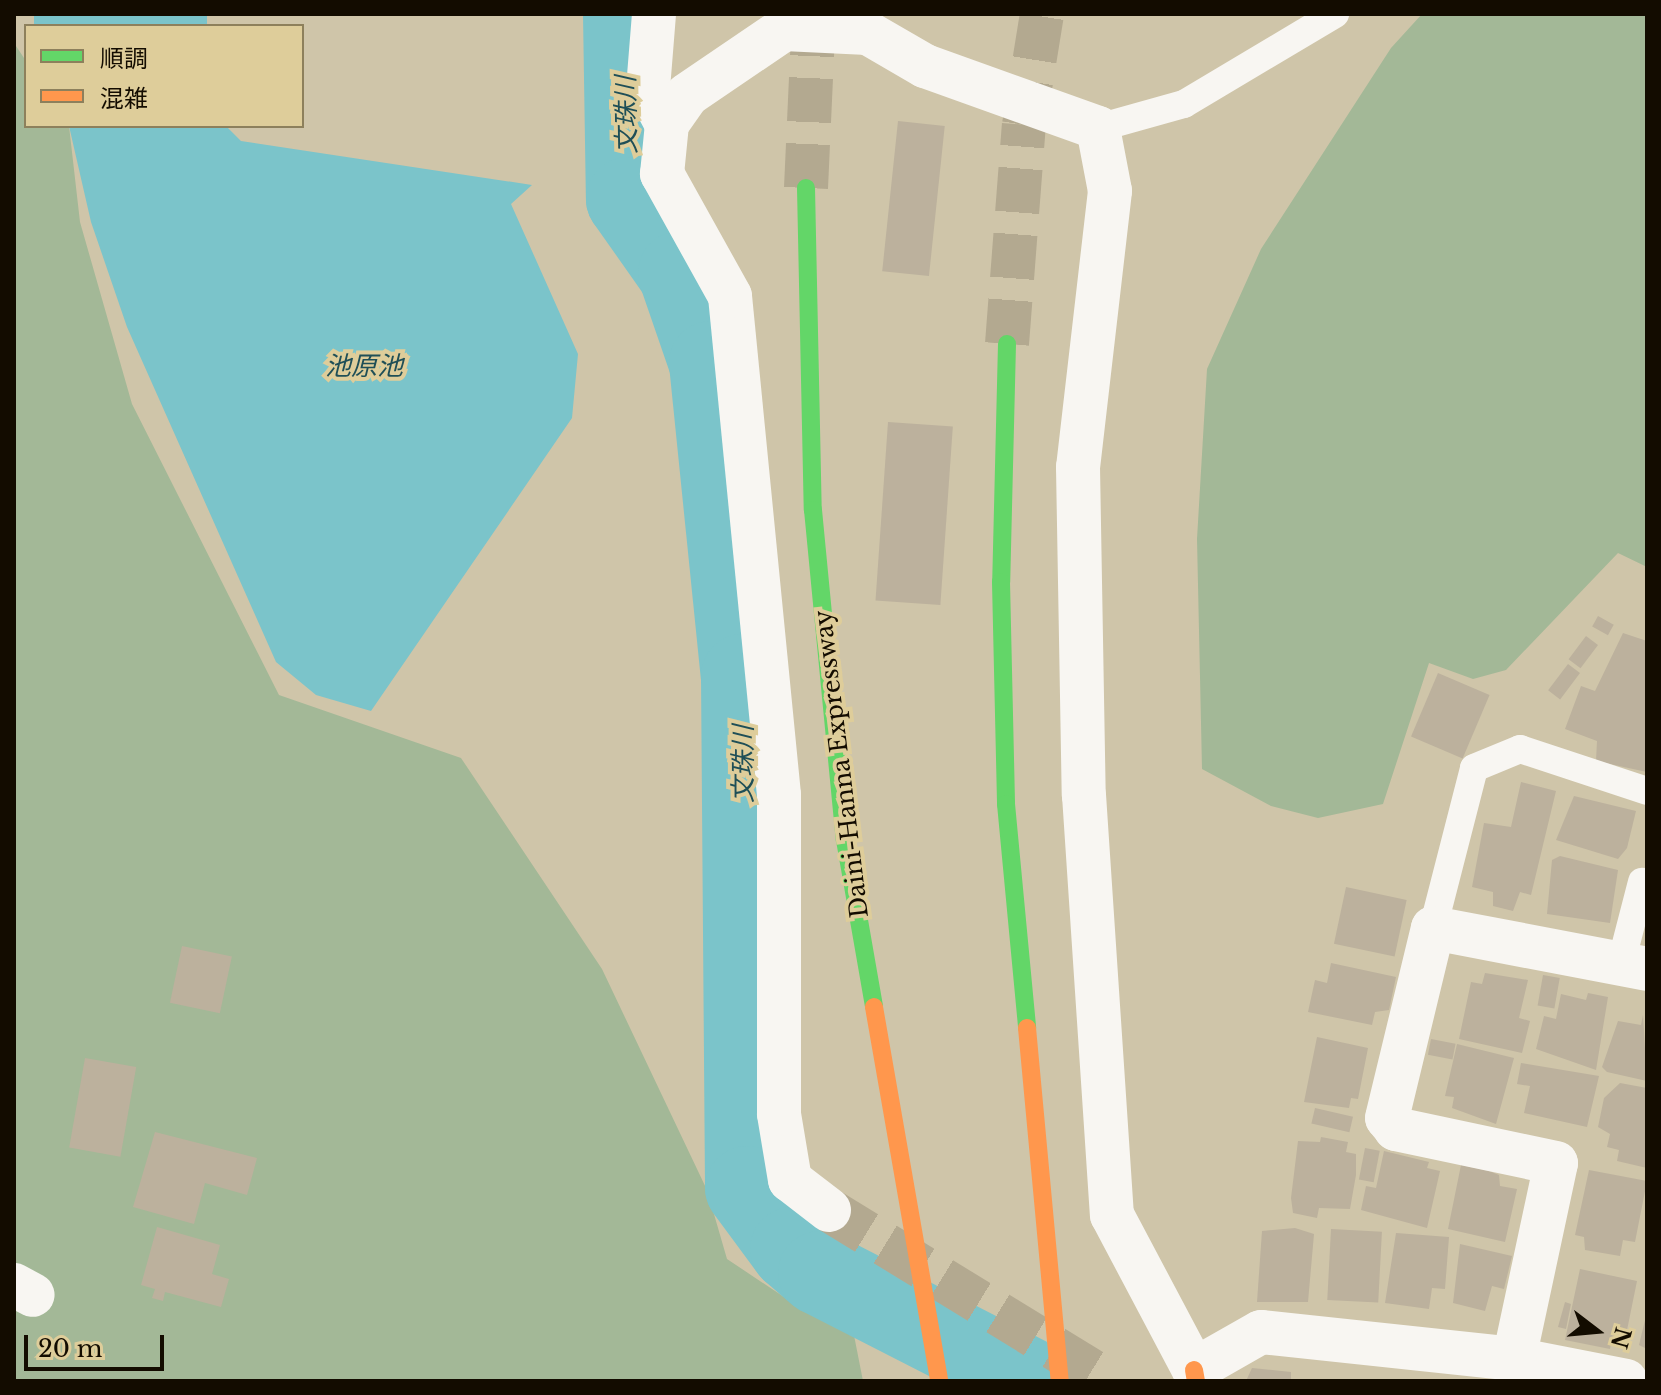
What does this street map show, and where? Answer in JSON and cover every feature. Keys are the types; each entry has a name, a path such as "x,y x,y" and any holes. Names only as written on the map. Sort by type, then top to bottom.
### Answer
{"highway":[{"name":"Daini-Hanna Expressway","path":"806,188 813,510 845,840 939,1381"},
{"path":"1007,344 1005,788 1024,1033 1060,1381"},
{"path":"870,980 902,1292"},
{"path":"1024,1033 1080,1366"}],"street":[{"path":"654,14 648,89 667,124 662,174 730,296 779,795 779,1114 790,1180 829,1210"},
{"path":"667,124 713,72 785,22 867,24 925,66 1098,128 1110,191 1078,467 1084,795 1112,1215 1195,1376 1261,1332 1514,1359 1626,1381"},
{"path":"1514,1359 1556,1163 1396,1129 1387,1118 1433,928 1634,966"}],"lane":[{"path":"1098,128 1184,104 1335,14"},
{"path":"1433,928 1474,768 1520,749 1647,791"},
{"path":"1634,966 1642,882"}],"green space":[{"path":"1422,14 1647,14 1647,567 1618,553 1506,670 1473,679 1429,663 1383,804 1318,818 1271,806 1202,769 1197,539 1207,369 1261,249 1391,48"},
{"path":"14,43 24,58 24,128 69,128 80,222 132,404 279,695 461,758 602,969 707,1190 727,1259 784,1297 851,1320 863,1381 14,1381"}],"water":[{"path":"34,14 207,14 207,24 34,24"},
{"name":"池原池","path":"69,128 228,128 241,141 532,185 511,204 578,354 572,418 371,711 316,695 276,662 127,327 91,222"}],"building":[{"path":"898,121 945,126 929,276 882,271"},
{"path":"888,422 953,427 940,605 876,601"},
{"path":"1598,616 1614,625 1608,635 1592,626"},
{"path":"1623,633 1647,641 1647,772 1596,761 1597,741 1565,729 1581,686 1595,691"},
{"path":"1586,636 1598,645 1581,668 1569,659"},
{"path":"1568,664 1580,673 1560,699 1548,690"},
{"path":"1438,673 1490,695 1463,758 1411,737"},
{"path":"1521,782 1556,791 1531,895 1520,892 1513,911 1493,906 1493,892 1472,887 1484,823 1511,827"},
{"path":"1574,796 1636,811 1627,848 1618,859 1556,840"},
{"path":"1560,856 1618,870 1610,923 1547,914 1552,860"},
{"path":"1346,887 1407,900 1395,957 1334,944"},
{"path":"182,946 232,957 220,1013 170,1003"},
{"path":"1331,963 1396,977 1389,1010 1375,1012 1372,1025 1308,1012 1315,980 1327,983"},
{"path":"1485,973 1528,980 1519,1018 1530,1021 1522,1053 1459,1039 1471,982 1482,984"},
{"path":"1543,975 1560,978 1554,1008 1538,1006"},
{"path":"1588,993 1608,997 1596,1070 1536,1049 1544,1016 1556,1019 1561,994 1586,1000"},
{"path":"1643,1015 1647,1081 1607,1072 1602,1067 1618,1021 1641,1025"},
{"path":"1317,1037 1368,1048 1358,1099 1351,1098 1349,1108 1304,1102"},
{"path":"1431,1039 1456,1044 1452,1059 1428,1055"},
{"path":"1457,1044 1514,1058 1496,1124 1452,1108 1454,1097 1445,1096"},
{"path":"85,1058 136,1067 120,1157 69,1148"},
{"path":"1521,1063 1599,1076 1587,1127 1524,1113 1530,1086 1517,1084"},
{"path":"1620,1083 1647,1088 1647,1168 1617,1161 1619,1150 1607,1147 1610,1134 1598,1127 1604,1098"},
{"path":"1315,1108 1353,1117 1349,1132 1311,1124"},
{"path":"155,1132 257,1158 247,1195 205,1183 194,1224 133,1207"},
{"path":"1321,1137 1348,1142 1346,1152 1356,1154 1356,1175 1350,1209 1319,1208 1317,1218 1293,1213 1291,1198 1298,1141 1320,1142"},
{"path":"1365,1148 1380,1151 1374,1182 1359,1179"},
{"path":"1384,1151 1429,1162 1427,1168 1440,1171 1427,1228 1361,1210 1366,1186 1376,1188"},
{"path":"1461,1165 1499,1175 1500,1186 1517,1189 1505,1242 1448,1229"},
{"path":"1589,1170 1647,1181 1635,1242 1623,1240 1620,1256 1585,1250 1584,1237 1575,1235"},
{"path":"157,1227 220,1245 212,1274 229,1279 221,1307 165,1292 163,1301 152,1298 155,1289 141,1285"},
{"path":"1295,1228 1314,1234 1308,1302 1257,1302 1262,1231"},
{"path":"1331,1229 1382,1232 1378,1303 1327,1300"},
{"path":"1396,1233 1449,1237 1445,1289 1432,1288 1429,1309 1385,1303"},
{"path":"1460,1244 1512,1256 1504,1289 1492,1286 1485,1311 1453,1303"},
{"path":"1580,1269 1637,1281 1625,1340 1612,1337 1610,1349 1565,1340"},
{"path":"1565,1302 1571,1304 1566,1329 1558,1327"},
{"path":"1647,1316 1647,1349 1639,1345"},
{"path":"1252,1368 1291,1372 1291,1381 1246,1381"}],"waterway":[{"name":"文珠川","path":"625,14 628,199 680,273 711,363 743,676 747,1188 792,1249 820,1273 1031,1381"}],"tunnel":[{"path":"806,188 814,14"},
{"path":"1007,344 1024,125 1042,14"},
{"path":"829,1210 1108,1381"}],"traffic: fast":[{"path":"806,188 813,510 845,840 874,1007"},
{"path":"1007,344 1001,582 1006,804 1027,1028"}],"traffic: slow":[{"path":"874,1007 939,1381"},
{"path":"1027,1028 1060,1381"},
{"path":"1194,1370 1196,1381"}]}
